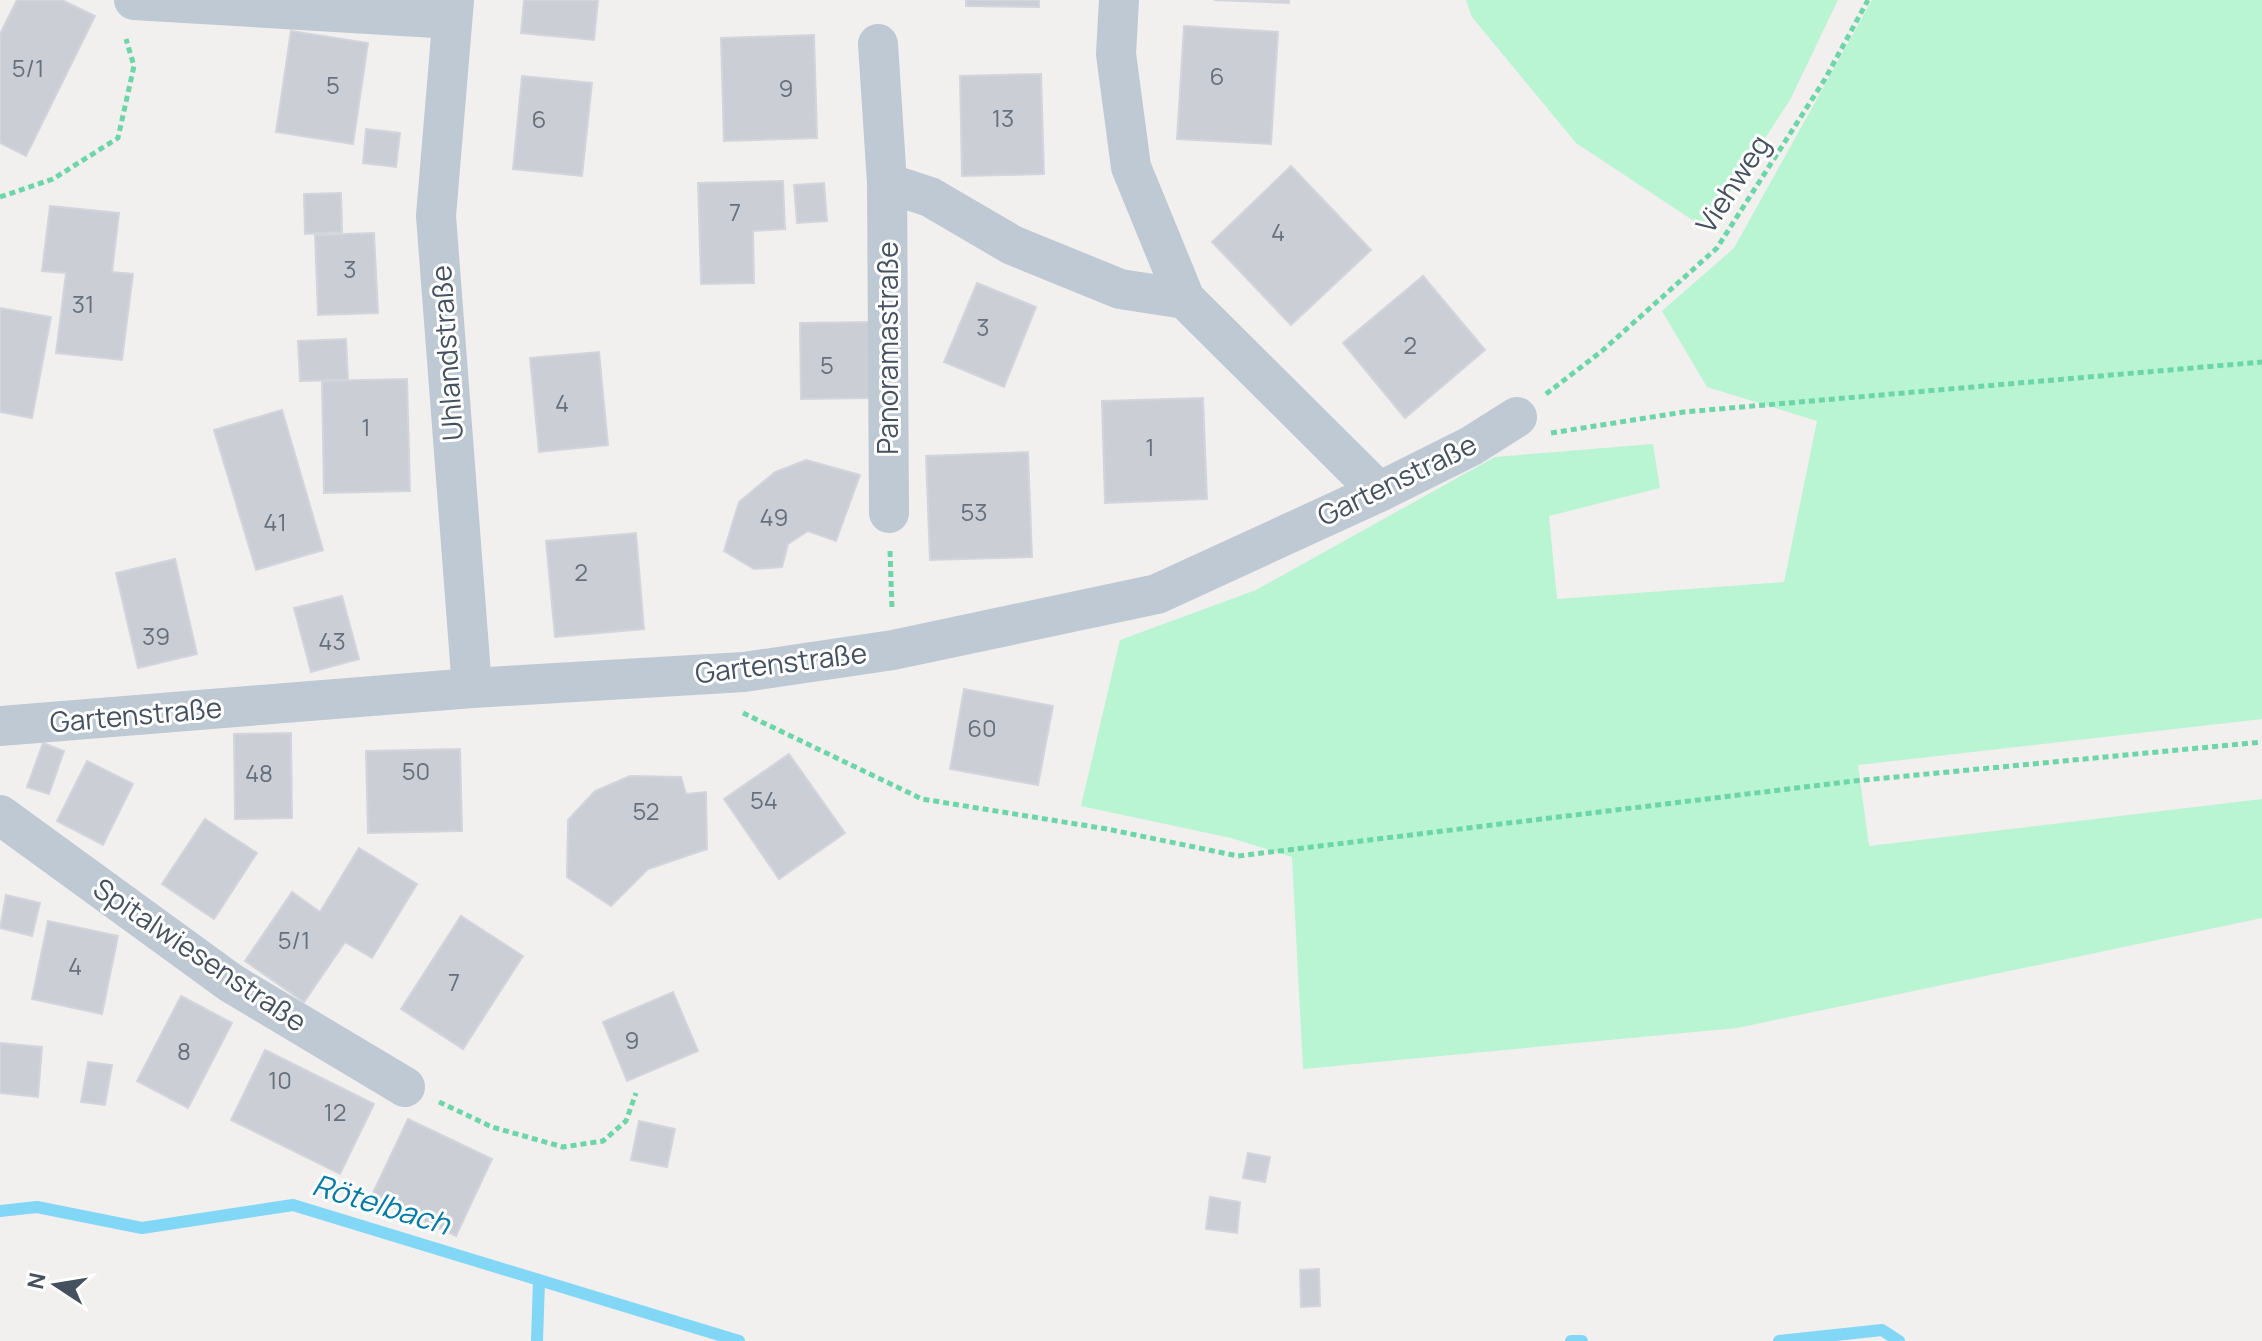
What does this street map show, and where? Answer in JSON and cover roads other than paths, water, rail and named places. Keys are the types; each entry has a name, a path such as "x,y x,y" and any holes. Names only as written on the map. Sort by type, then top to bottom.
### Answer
{"street":[{"path":"1119,0 1116,54 1131,167 1185,299 1379,492"},
{"name":"Uhlandstraße","path":"128,13 453,9 436,216 472,688"},
{"name":"Panoramastraße","path":"878,44 887,183 889,513"},
{"path":"887,183 930,197 1012,245 1120,289 1185,299"},
{"name":"Gartenstraße","path":"0,726 472,688 744,672 893,650 1157,594 1471,446 1532,425"},
{"name":"Spitalwiesenstraße","path":"0,815 231,983 405,1087"}],"waterway":[{"name":"Rötelbach","path":"0,1211 37,1207 142,1228 293,1205 739,1341"},
{"path":"537,1341 539,1281"},
{"name":"Rötelbach","path":"1779,1341 1882,1330 1899,1341"},
{"name":"Rötelbach","path":"1571,1341 1582,1341"}]}
